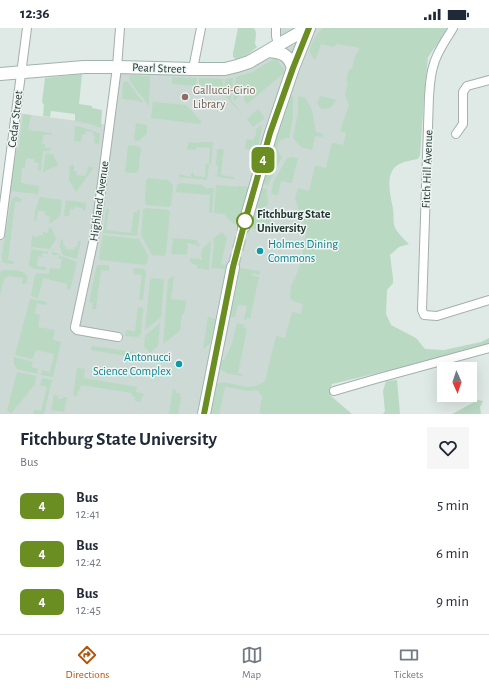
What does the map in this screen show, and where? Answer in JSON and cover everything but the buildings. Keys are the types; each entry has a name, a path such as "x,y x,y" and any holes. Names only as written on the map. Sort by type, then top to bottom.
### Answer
{"street":[{"name":"Cedar Street","path":"0,235 27,28"},
{"name":"Highland Avenue","path":"118,337 80,331 75,328 96,229 120,28"},
{"path":"194,69 201,28"},
{"path":"276,28 273,48 276,52 283,54 288,58 293,68"},
{"name":"Pearl Street","path":"0,74 84,67 225,69 249,62 308,28"},
{"path":"244,226 270,133 308,28"},
{"name":"Fitch Hill Avenue","path":"453,28 437,54 430,77 422,310 424,315 437,316 489,300"},
{"path":"456,134 463,124 463,92 467,86 489,80"},
{"path":"204,414 233,267"},
{"path":"334,391 489,348"}],"shaded area":[{"name":"Fitchburg State University","path":"276,28 367,28 298,398 262,396 259,414 0,414 0,235 16,113 109,125 117,67 225,69 278,45"}],"green space":[{"path":"238,28 255,29 255,44 257,47 247,55 236,59 233,57 233,53"},
{"path":"323,28 447,28 428,57 420,155 418,159 397,165 390,176 389,182 394,225 398,233 409,244 399,247 390,255 393,283 387,290 386,314 391,325 416,338 425,349 444,350 481,342 489,338 489,345 332,384 330,390 331,396 352,414 259,414 262,396 257,390 248,391 225,387 219,414 211,414 217,384 229,383 252,387 265,381 276,336 285,338 292,312 301,314 303,304 295,302 290,298 291,286 298,272 306,231 295,199 298,188 309,191 315,166 326,168 332,143 343,145 346,133 340,131 349,105 345,95 348,82 346,82 349,69 352,69 355,56 360,49 357,47 337,44 333,47 321,44 315,61 310,53 310,49 314,39"},
{"path":"276,59 284,69 284,73 247,104 244,100 245,93 242,93 235,101 233,99 236,77 252,72"},
{"path":"82,74 79,104 92,106 92,108 102,110 101,128 75,121 75,114 51,111 50,117 43,116 44,105 42,102 45,78"},
{"path":"130,75 143,76 145,78 144,76 150,76 149,106 140,94 142,92 139,94 129,79"},
{"path":"172,77 197,78 196,86 172,84"},
{"path":"199,78 223,79 223,89 199,86"},
{"path":"233,78 231,100 240,111 223,93 225,79"},
{"path":"123,81 127,81 137,94 136,95 143,102 122,99"},
{"path":"291,96 293,96 293,116 289,138 285,138 279,142 278,151 282,157 268,185 263,184 282,120"},
{"path":"299,96 305,98 310,106 316,132 323,134 323,137 315,136 312,150 301,147 293,138 298,113"},
{"path":"320,96 334,99 336,101 330,108 323,109 320,108 317,103"},
{"path":"153,102 186,105 202,122 199,124 151,118"},
{"path":"258,109 265,118 253,127 247,119"},
{"path":"23,114 31,115 28,130 52,133 52,135 43,135 42,144 45,144 45,148 51,148 50,151 43,151 41,171 38,170 39,163 34,162 34,159 26,158 25,168 22,168 21,183 39,186 38,194 10,191 17,149 19,148"},
{"path":"136,123 147,125 147,134 138,141 134,140"},
{"path":"261,125 258,148 253,150 245,149 246,139 253,140 257,132 255,130"},
{"path":"77,126 100,134 99,144 94,143 95,136 93,136 93,132 86,131 85,134 82,134 81,142 74,141 75,127"},
{"path":"189,142 213,142 211,164 209,164 210,148 197,147 196,150 187,149"},
{"path":"133,145 141,148 137,173 127,173 125,171 128,146"},
{"path":"217,149 222,149 225,152 223,154 221,175 234,177 234,179 217,177"},
{"path":"47,153 53,154 58,165 43,172 45,155"},
{"path":"287,158 298,158 292,183 281,181 278,195 271,194 273,183"},
{"path":"206,164 209,164 207,180 179,177 179,174 191,177 191,173 194,173 194,176 205,177"},
{"path":"70,165 74,165 74,171 77,172 76,175 85,176 88,167 94,167 76,192 69,180"},
{"path":"148,178 168,180 173,185 171,205 169,207 146,205 146,181"},
{"path":"180,183 203,185 203,187 207,189 214,188 212,213 209,212 210,195 176,192 177,185"},
{"path":"216,185 248,187 237,225 224,214 214,213"},
{"path":"262,188 267,189 268,205 262,208 262,215 264,218 270,220 269,226 257,223 256,227 268,230 267,233 251,228"},
{"path":"15,197 22,200 20,202 15,202 8,260 14,262 13,264 8,264 2,261 2,255 11,201"},
{"path":"40,197 62,200 60,216 51,223 49,223 50,216 45,215 45,211 38,211 36,221 34,221 36,208"},
{"path":"66,200 86,203 85,211 83,211 83,208 74,207 74,209 70,209 69,216 64,216"},
{"path":"146,208 168,210 170,212 166,254 164,256 152,255 141,235 143,210"},
{"path":"106,209 109,209 106,230 131,233 134,212 140,210 137,236 103,233"},
{"path":"49,227 51,227 56,239 50,249 31,247 32,236 38,237 39,235 43,235 43,232 48,233"},
{"path":"222,232 227,238 221,264 226,265 225,269 211,268 214,245 213,239"},
{"path":"103,235 139,239 148,255 147,263 145,265 100,260 99,257"},
{"path":"173,238 196,240 200,245 197,247 197,245 187,243 187,255 171,254"},
{"path":"61,239 63,240 63,245 66,246 65,249 74,250 74,247 77,247 78,241 81,241 77,259 63,255 60,247"},
{"path":"211,241 209,270 197,268 197,265 192,264 189,259 202,260 202,249"},
{"path":"31,249 48,252 48,254 42,253 42,257 38,256 37,266 46,267 46,270 35,269 29,266"},
{"path":"52,252 77,262 70,290 67,289 67,284 43,278 38,298 31,296 35,275 37,273 49,274 50,268 60,269 62,259 59,259 59,255 52,255"},
{"path":"97,265 109,265 109,271 101,270 96,309 92,309 93,303 89,302"},
{"path":"133,268 144,269 146,272 143,300 139,299 142,275 134,274"},
{"path":"240,268 260,271 259,275 253,273 252,276 259,277 250,319 247,318 246,320 244,320 247,306 238,305 235,317 230,317"},
{"path":"3,270 16,270 23,272 27,276 27,283 22,284 23,278 9,276 4,279 0,295 0,272"},
{"path":"171,277 174,277 171,299 186,301 184,314 182,314 180,331 163,344 168,280"},
{"path":"152,278 162,279 164,281 161,317 145,330 150,280"},
{"path":"30,299 47,302 46,305 37,303 35,313 40,315 38,327 55,330 53,340 61,342 53,377 41,375 42,370 50,372 54,354 36,350 33,359 15,355"},
{"path":"138,307 143,308 141,334 137,337 125,336 126,330 135,331"},
{"path":"208,317 214,318 215,320 210,344 203,349"},
{"path":"160,323 158,346 150,353 144,346 145,336"},
{"path":"237,323 245,325 244,328 247,329 238,373 243,375 242,376 228,374 220,369 222,360 224,360 232,344"},
{"path":"92,346 134,352 138,358 91,350"},
{"path":"14,357 33,362 31,367 38,369 37,374 17,369 13,362"},
{"path":"77,368 85,369 84,378 137,387 136,392 144,394 140,402 135,401 135,397 132,396 132,393 81,385 77,396 73,396"},
{"path":"17,372 36,376 35,384 11,414 7,410"},
{"path":"42,378 52,380 44,414 33,414 34,410 41,411 47,387 40,385"},
{"path":"397,380 400,414 383,414 385,411 383,391 386,381"},
{"path":"173,389 176,390 176,393 179,393 181,398 178,414 169,414"},
{"path":"54,395 58,396 58,399 67,397 64,412 51,410"},
{"path":"477,401 483,401 480,407 481,414 452,414 477,402"}],"tunnel":[{"path":"233,267 244,226"}],"bus line":[{"name":"4","path":"204,414 222,318 245,221 270,133 309,28"}],"place":[{"name":"Gallucci-Cirio Library","path":"185,97"},
{"name":"Fitchburg State University","path":"245,221"},
{"name":"Holmes Dining Commons","path":"260,251"},
{"name":"Antonucci Science Complex","path":"179,364"}]}
